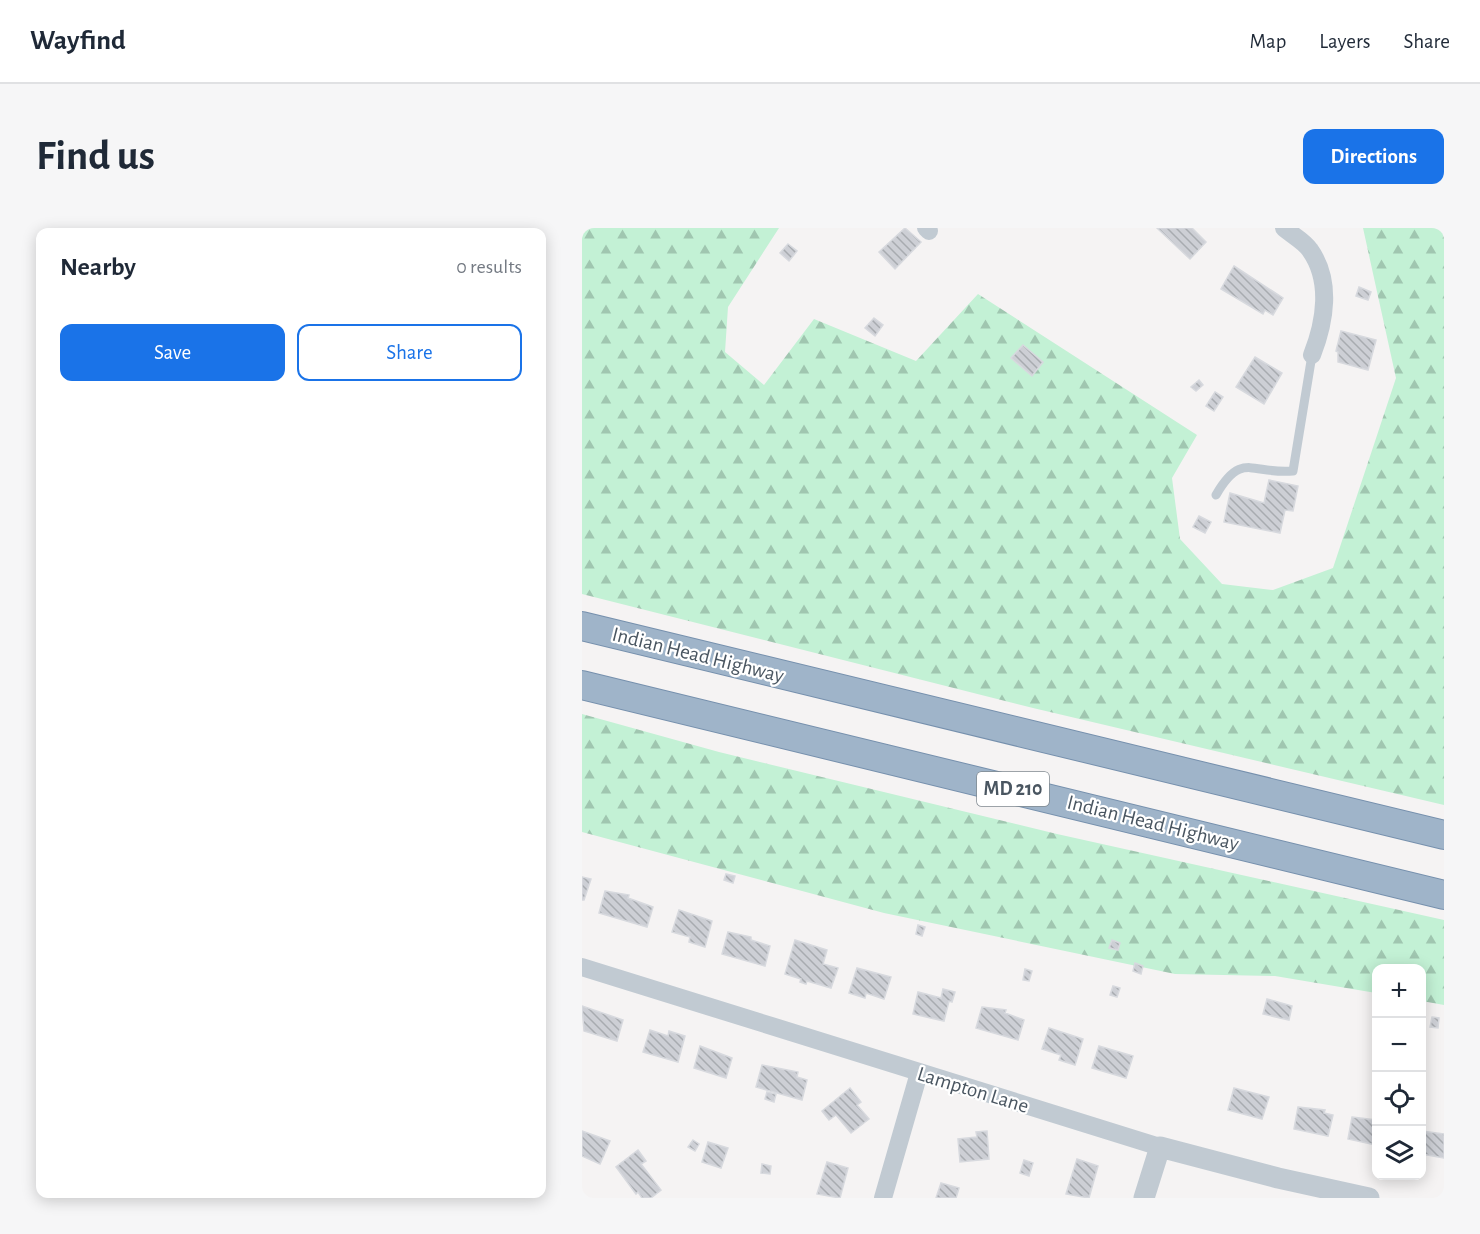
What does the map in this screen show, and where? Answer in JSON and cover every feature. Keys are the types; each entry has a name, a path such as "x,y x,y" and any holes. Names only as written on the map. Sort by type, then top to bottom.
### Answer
{"highway":[{"name":"Indian Head Highway","path":"582,626 1444,836"},
{"name":"Indian Head Highway","path":"582,685 1444,895"}],"street":[{"path":"1284,228 1308,248 1322,280 1325,302 1318,341 1312,355"},
{"name":"Lampton Lane","path":"582,967 1160,1147 1278,1178 1368,1198"},
{"path":"883,1198 919,1073"},
{"path":"1143,1198 1160,1147"}],"lane":[{"path":"1216,495 1226,477 1239,468 1255,466 1278,472 1293,471 1312,355"}],"green space":[{"path":"582,228 779,228 728,307 725,352 764,385 814,319 916,361 978,294 1197,435 1172,478 1180,539 1222,584 1273,590 1333,568 1396,378 1363,228 1444,228 1444,805 1033,708 582,594"},
{"path":"582,714 719,752 1057,834 1444,920 1444,1005 1426,1002 1426,964 1372,964 1372,992 1275,976 1175,974 884,913 582,832"}],"building":[{"path":"905,228 921,242 895,269 879,252"},
{"path":"1157,228 1192,228 1206,242 1190,259"},
{"path":"788,244 797,251 789,261 780,253"},
{"path":"1234,266 1283,298 1273,315 1265,310 1263,314 1221,289"},
{"path":"1359,287 1371,292 1368,300 1356,296"},
{"path":"874,318 883,325 875,336 865,328"},
{"path":"1341,331 1376,340 1368,370 1338,362 1336,351"},
{"path":"1023,345 1043,362 1032,376 1011,358"},
{"path":"1255,357 1282,373 1264,404 1236,387"},
{"path":"1199,380 1203,385 1196,391 1191,387"},
{"path":"1215,392 1223,397 1214,411 1206,406"},
{"path":"1269,480 1298,486 1293,511 1285,510 1280,533 1224,522 1230,493 1264,503"},
{"path":"1199,516 1211,522 1205,533 1193,527"},
{"path":"726,874 735,876 733,883 724,880"},
{"path":"582,877 591,879 584,900 582,900"},
{"path":"605,891 629,895 628,898 653,907 647,927 599,913"},
{"path":"679,910 712,921 705,947 689,942 690,937 672,932"},
{"path":"918,925 925,927 922,936 916,934"},
{"path":"728,932 751,937 751,940 770,946 765,966 722,954"},
{"path":"795,940 827,950 823,964 838,968 831,988 807,981 806,984 800,982 801,979 785,974"},
{"path":"1112,940 1120,943 1118,950 1109,948"},
{"path":"1135,963 1143,966 1141,974 1133,971"},
{"path":"857,968 891,977 884,999 866,993 865,998 849,993"},
{"path":"1025,969 1032,971 1029,981 1023,980"},
{"path":"1113,986 1120,988 1117,997 1110,995"},
{"path":"943,989 955,992 952,1002 949,1001 944,1021 913,1014 918,992 941,998"},
{"path":"1267,999 1292,1006 1289,1020 1263,1014"},
{"path":"582,1006 623,1020 617,1041 584,1031"},
{"path":"982,1007 1006,1010 1005,1013 1024,1020 1018,1040 976,1028"},
{"path":"1432,1017 1439,1018 1438,1028 1430,1027"},
{"path":"1049,1028 1083,1039 1075,1065 1059,1060 1061,1055 1042,1049"},
{"path":"650,1030 668,1036 669,1031 685,1036 678,1062 643,1052"},
{"path":"700,1046 732,1058 726,1078 694,1068"},
{"path":"1099,1046 1133,1056 1126,1078 1092,1068"},
{"path":"762,1065 798,1072 797,1077 807,1080 802,1100 756,1087"},
{"path":"850,1088 861,1102 857,1105 869,1119 851,1133 836,1115 829,1120 822,1111"},
{"path":"1234,1088 1269,1097 1262,1119 1228,1110"},
{"path":"767,1092 776,1094 774,1102 765,1099"},
{"path":"1298,1107 1325,1110 1324,1113 1333,1115 1328,1136 1294,1129"},
{"path":"1352,1117 1372,1120 1372,1144 1348,1139"},
{"path":"582,1131 610,1141 600,1164 582,1156"},
{"path":"987,1131 989,1159 960,1162 958,1139 977,1137 976,1132"},
{"path":"1426,1132 1444,1134 1444,1158 1426,1155"},
{"path":"693,1140 699,1144 695,1151 688,1147"},
{"path":"708,1142 728,1148 721,1168 702,1162"},
{"path":"638,1150 646,1161 641,1164 661,1190 651,1198 642,1198 638,1192 636,1194 616,1167"},
{"path":"1077,1159 1098,1166 1089,1198 1066,1194"},
{"path":"1024,1160 1033,1163 1029,1176 1020,1173"},
{"path":"827,1162 848,1168 840,1198 817,1194"},
{"path":"762,1164 771,1166 770,1174 761,1173"},
{"path":"941,1183 959,1188 956,1198 936,1198"}]}
